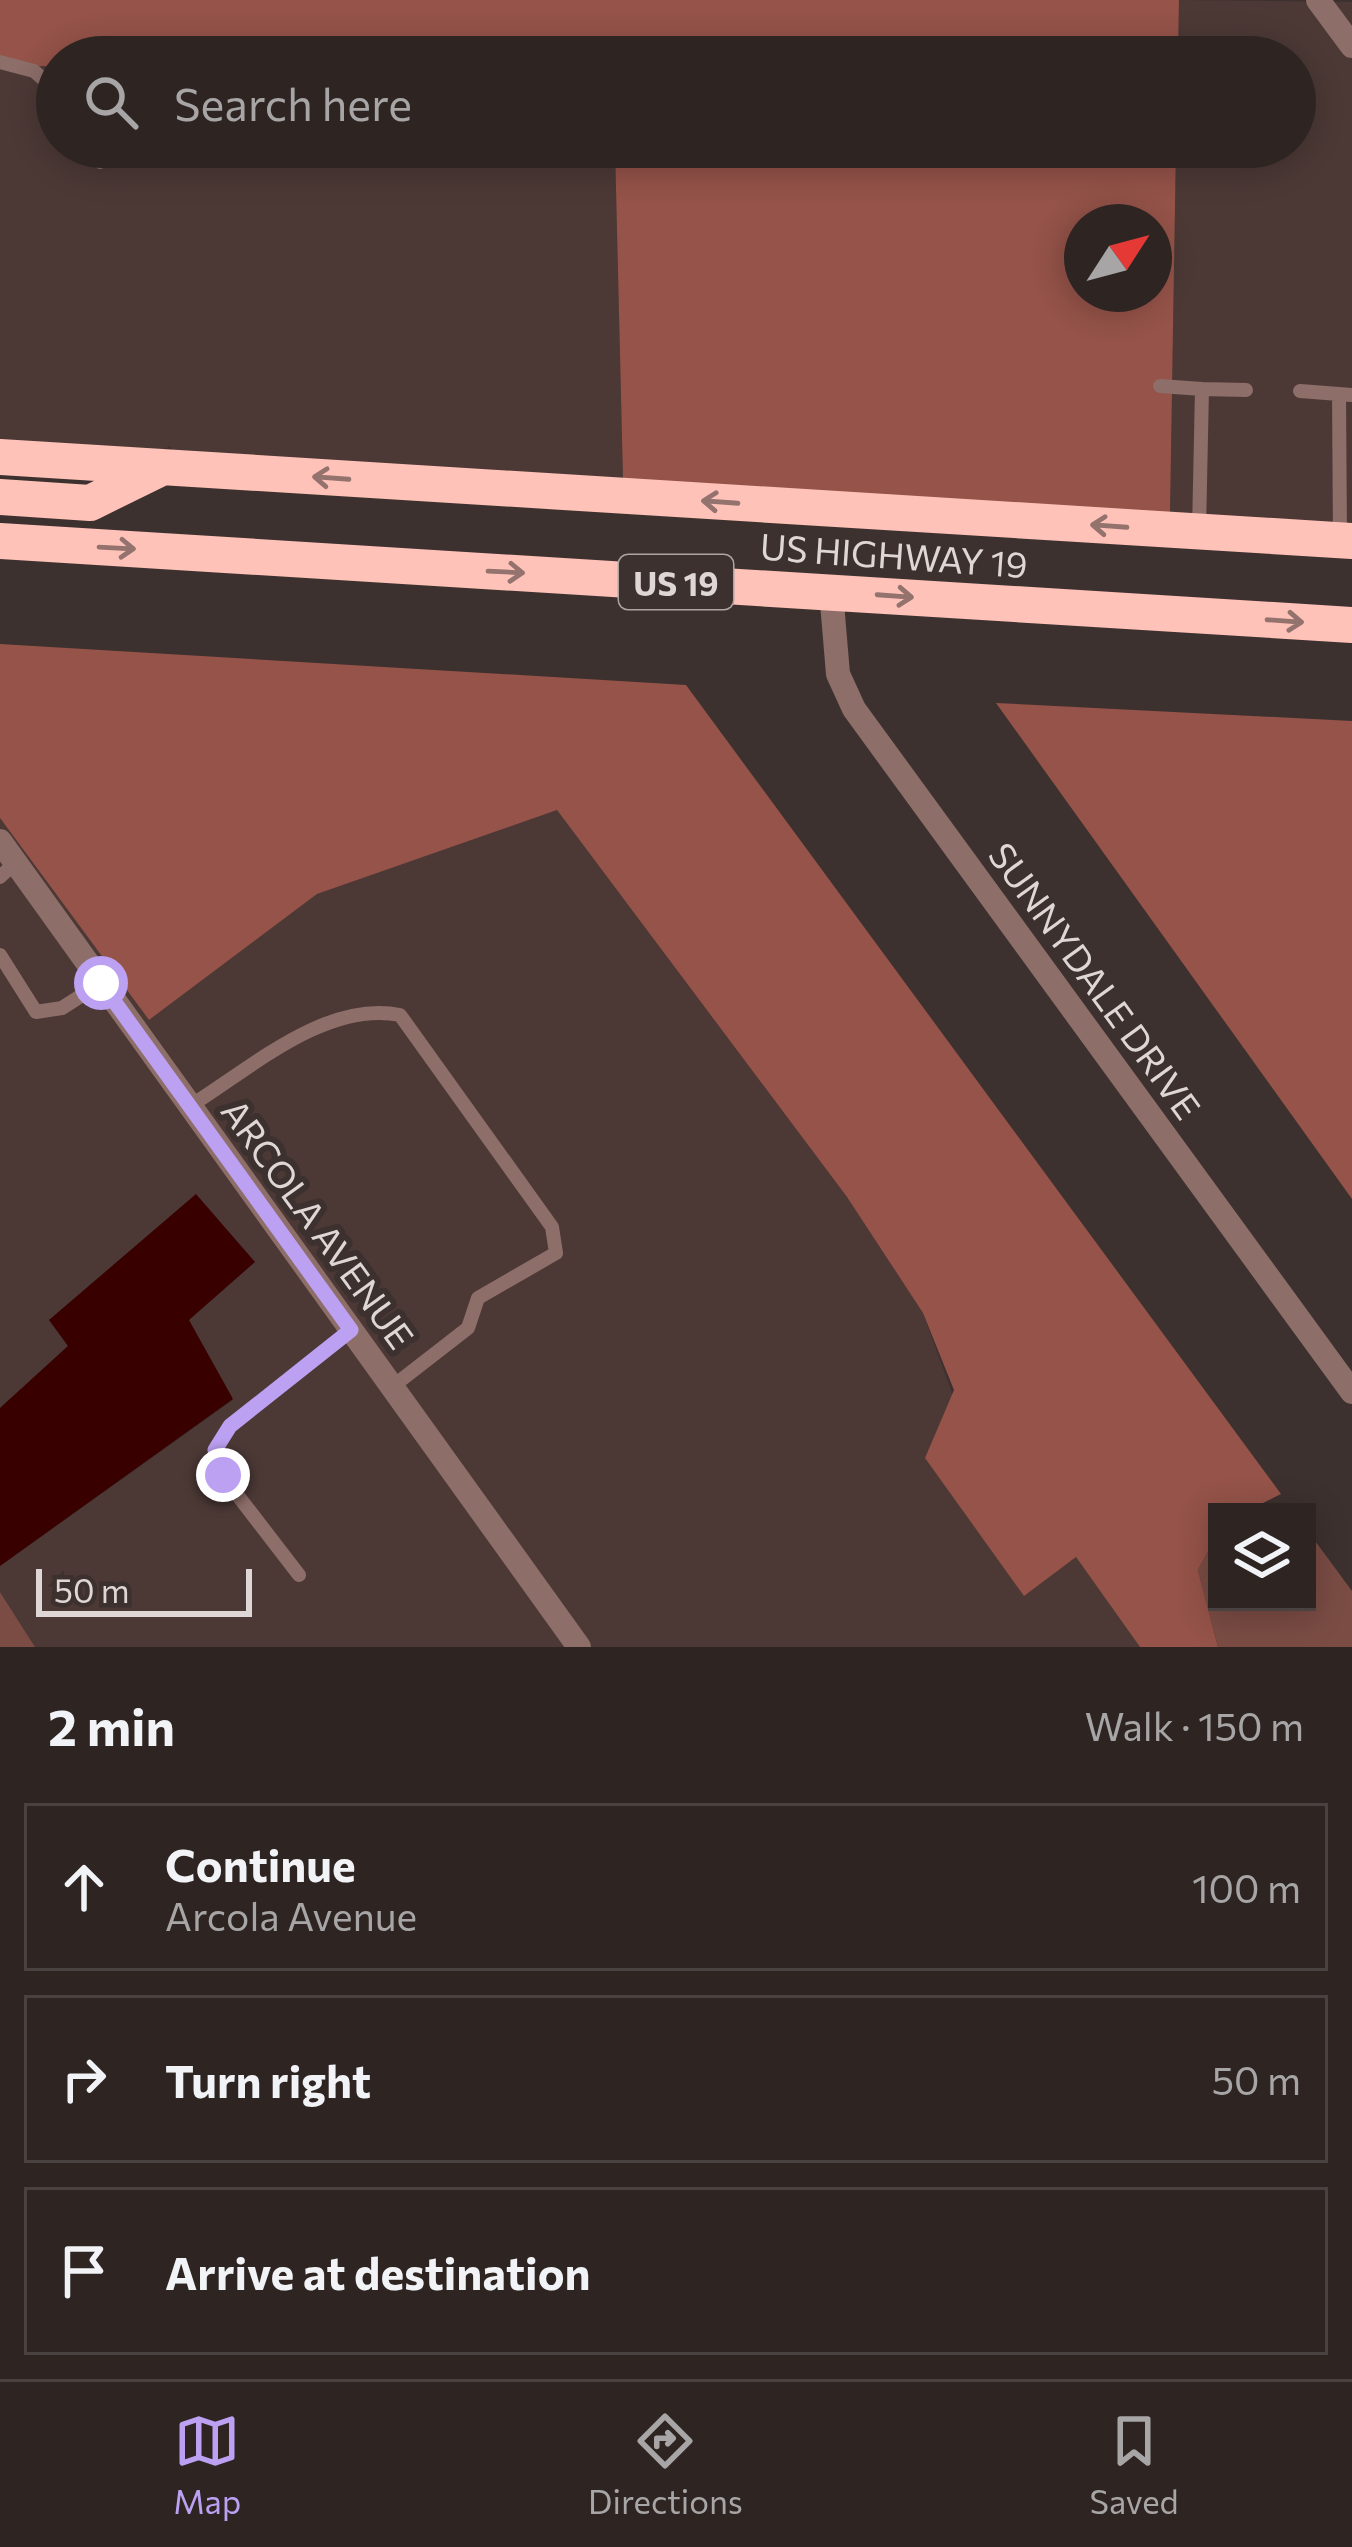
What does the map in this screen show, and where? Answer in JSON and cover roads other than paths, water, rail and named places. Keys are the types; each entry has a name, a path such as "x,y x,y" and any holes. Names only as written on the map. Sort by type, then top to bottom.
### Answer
{"highway":[{"name":"US HIGHWAY 19","path":"0,457 1346,540"},
{"path":"0,496 90,503 162,467"},
{"name":"US HIGHWAY 19","path":"0,541 1352,626"}],"street":[{"path":"1318,0 1352,46"},
{"name":"SUNNYDALE DRIVE","path":"831,591 838,674 854,709 1352,1392"},
{"name":"ARCOLA AVENUE","path":"5,860 101,983 579,1647"}],"lane":[{"path":"0,62 36,73"},
{"path":"1160,386 1246,390"},
{"path":"1199,531 1202,389"},
{"path":"1300,391 1346,394 1346,540"},
{"path":"0,955 36,1012 62,1008 101,983"},
{"path":"190,1106 311,1030 378,1010 400,1015 552,1227 556,1253 478,1298 468,1328 392,1387"},
{"path":"299,1575 223,1475 215,1450 230,1426 351,1330"}]}
